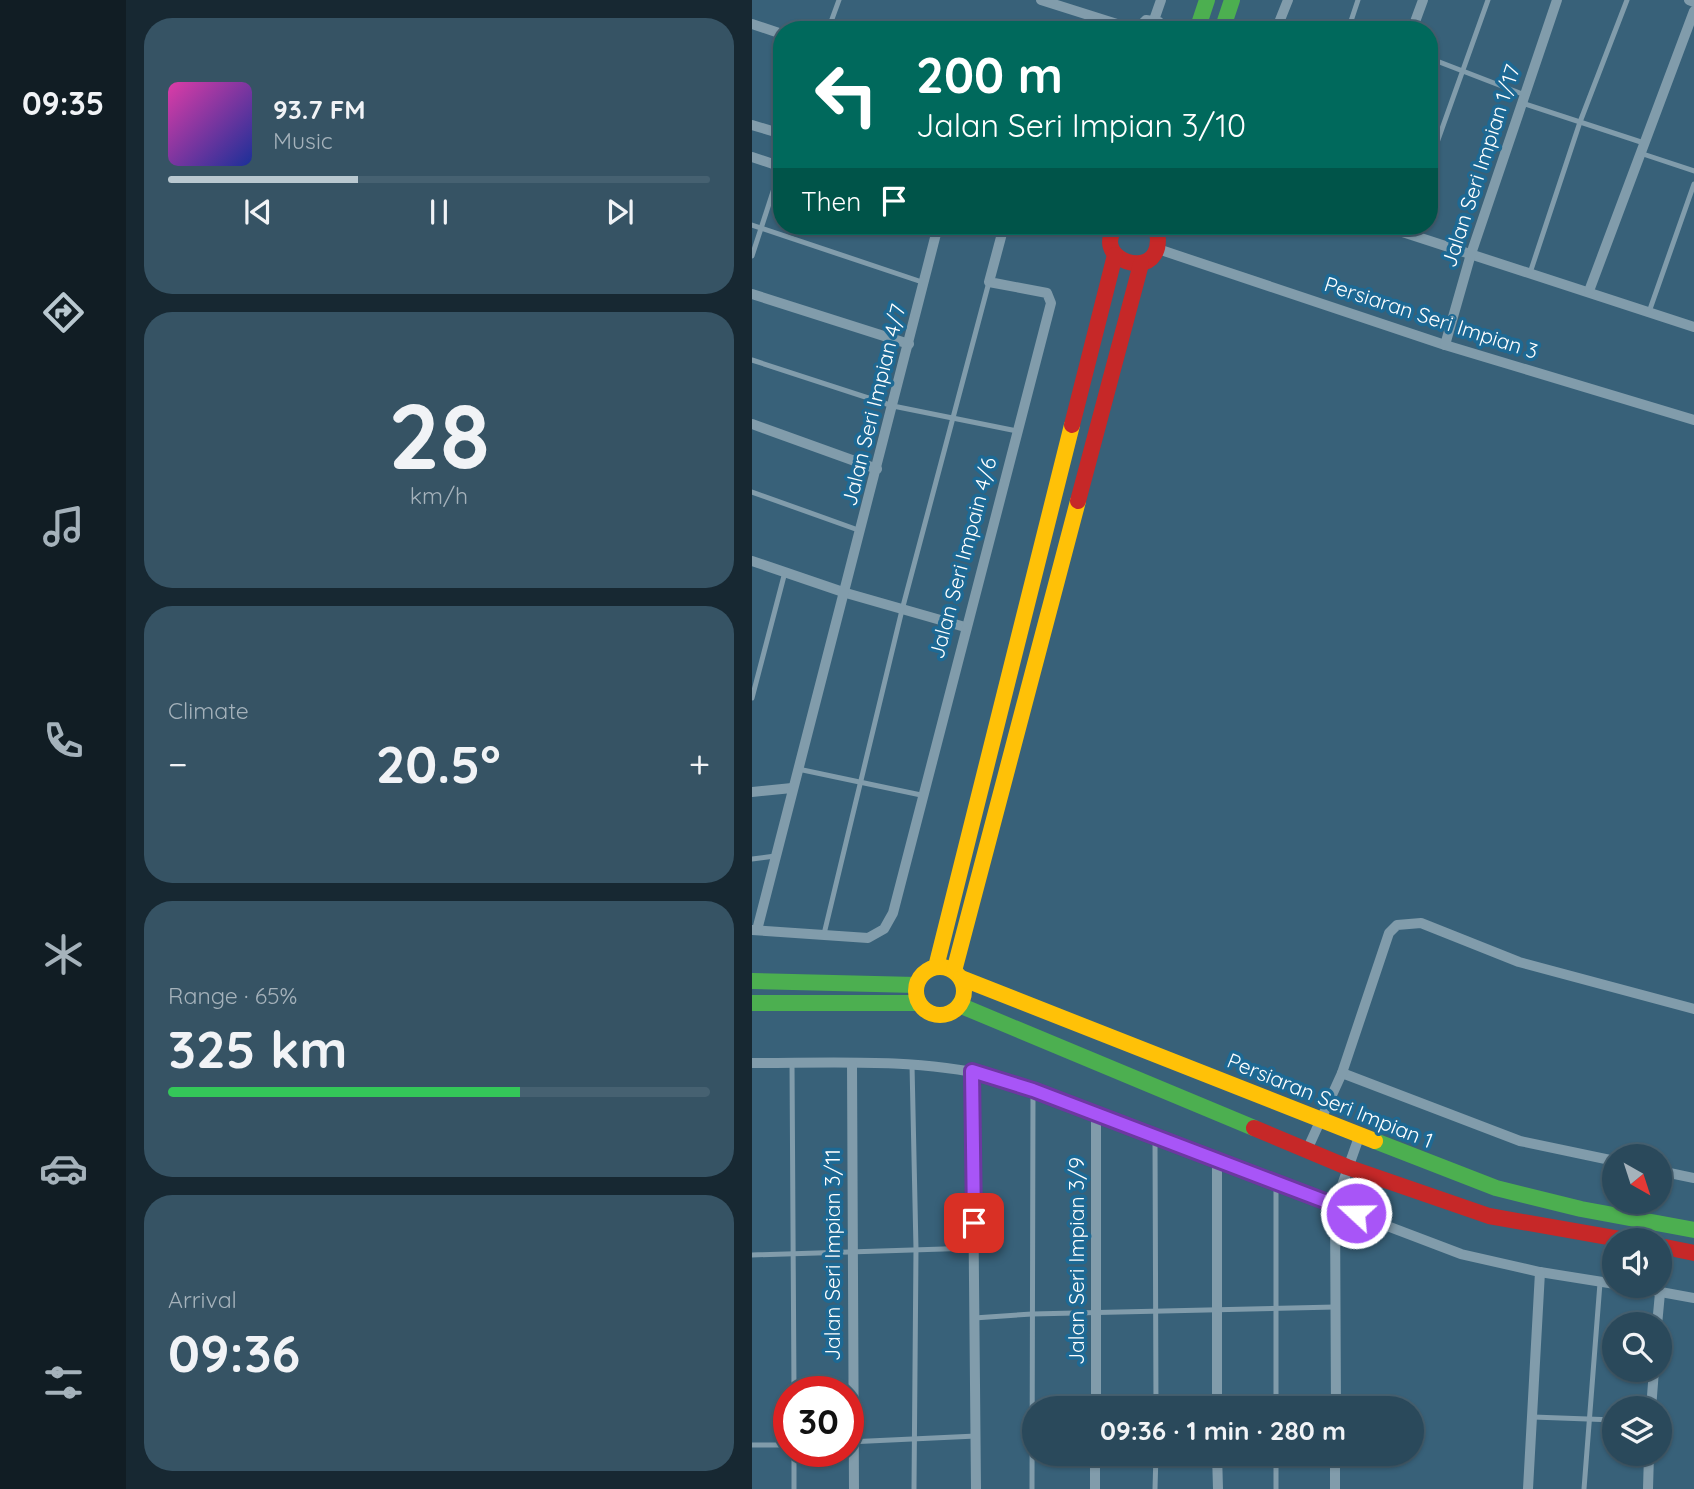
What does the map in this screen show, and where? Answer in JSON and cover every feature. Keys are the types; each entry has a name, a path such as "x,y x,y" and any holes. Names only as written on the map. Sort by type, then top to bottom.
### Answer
{"street":[{"path":"1041,0 1108,21"},
{"path":"1160,21 1161,0"},
{"path":"1200,21 1208,0"},
{"path":"1225,21 1232,0"},
{"path":"1280,21 1288,0"},
{"path":"1415,21 1423,0"},
{"name":"Jalan Seri Impian 1/17","path":"1445,345 1471,254 1557,0"},
{"path":"1590,291 1694,10"},
{"path":"752,24 773,31"},
{"path":"752,125 773,131"},
{"path":"752,157 773,164"},
{"name":"Jalan Seri Impian 4/7","path":"755,930 846,593 936,235"},
{"path":"989,282 1002,235"},
{"path":"936,967 1115,255 1113,235"},
{"path":"1115,255 1122,261 1141,264 1151,258 1158,249 1158,235"},
{"path":"1422,235 1471,254 1694,327"},
{"name":"Persiaran Seri Impian 3","path":"1158,249 1445,345 1694,420"},
{"path":"752,1003 919,1003 934,1014 952,1011 959,1005 963,996 957,975 1141,264"},
{"name":"Jalan Seri Impain 4/6","path":"824,937 868,938 884,929 893,913 1051,297 1047,293 989,282"},
{"path":"752,294 909,344"},
{"path":"752,424 877,469"},
{"path":"752,561 846,593 965,627"},
{"path":"752,792 792,788"},
{"path":"1307,1150 1342,1073 1389,933 1397,925 1421,923 1518,962 1694,1009"},
{"path":"755,930 824,937"},
{"path":"919,1003 916,985 927,970 936,967 957,975"},
{"name":"Persiaran Seri Impian 1","path":"957,975 1320,1119 1359,1137 1496,1188 1581,1209 1694,1230"},
{"path":"752,981 916,985"},
{"path":"959,1005 1347,1167 1489,1216 1602,1236"},
{"path":"752,1063 912,1064 972,1071 1033,1090 1155,1135 1461,1254 1540,1272 1600,1281"},
{"name":"Jalan Seri Impian 3/11","path":"851,1376 852,1064"},
{"path":"972,1071 976,1489"},
{"path":"1342,1073 1520,1141 1602,1158"},
{"name":"Jalan Seri Impian 3/9","path":"1096,1114 1096,1396"},
{"path":"1336,1396 1335,1205 1359,1137"},
{"path":"1217,1160 1217,1396"},
{"path":"1672,1173 1694,1178"},
{"path":"1672,1248 1694,1253"},
{"path":"1528,1489 1540,1272"},
{"path":"1672,1295 1694,1298"},
{"path":"1095,1466 1095,1489"},
{"path":"1217,1466 1218,1489"},
{"path":"1335,1466 1335,1489"},
{"path":"1648,1489 1649,1466"},
{"name":"Jalan Seri Impian 3/11","path":"853,1467 854,1489"}],"lane":[{"path":"831,21 839,0"},
{"path":"1351,21 1358,0"},
{"path":"1438,139 1488,0"},
{"path":"1530,273 1580,122 1628,0"},
{"path":"1438,61 1694,171"},
{"path":"1649,312 1694,184"},
{"path":"752,256 773,195"},
{"path":"752,225 773,232"},
{"path":"781,235 925,283"},
{"path":"824,937 902,610 989,282"},
{"path":"752,360 893,406 1017,431"},
{"path":"752,492 862,531"},
{"path":"752,698 785,572"},
{"path":"797,769 922,795"},
{"path":"752,859 775,856"},
{"path":"792,1063 794,1376"},
{"path":"912,1064 916,1249 914,1489"},
{"path":"1032,1489 1033,1090"},
{"path":"1155,1135 1156,1396"},
{"path":"1276,1183 1276,1396"},
{"path":"752,1255 852,1254 975,1248"},
{"path":"1584,1489 1600,1281"},
{"path":"974,1318 1032,1314 1337,1307"},
{"path":"1533,1417 1602,1420"},
{"path":"864,1442 976,1436"},
{"path":"752,1445 773,1445"},
{"path":"1155,1489 1156,1466"},
{"path":"1276,1466 1276,1489"},
{"path":"793,1467 794,1489"}],"traffic: fast":[{"path":"1200,21 1207,0"},
{"path":"1225,21 1232,0"},
{"path":"752,981 916,985"},
{"path":"752,1003 919,1003"},
{"path":"959,1005 1254,1128"},
{"path":"1375,1141 1496,1188 1581,1209 1694,1230"}],"traffic: slow":[{"path":"936,967 1072,425"},
{"path":"954,971 1078,501"},
{"path":"940,967 957,974 964,991 957,1008 940,1015 923,1008 916,991 923,974 940,967"},
{"path":"961,978 1375,1141"}],"traffic: jam":[{"path":"1112,235 1110,242 1119,258 1138,263 1147,261 1154,254 1158,243 1157,235"},
{"path":"1072,425 1115,255"},
{"path":"1078,501 1141,264"},
{"path":"1254,1128 1347,1167 1489,1216 1602,1236"},
{"path":"1672,1248 1694,1253"}],"route":[{"path":"974,1223 972,1071 1033,1090 1155,1135 1356,1213"}]}
